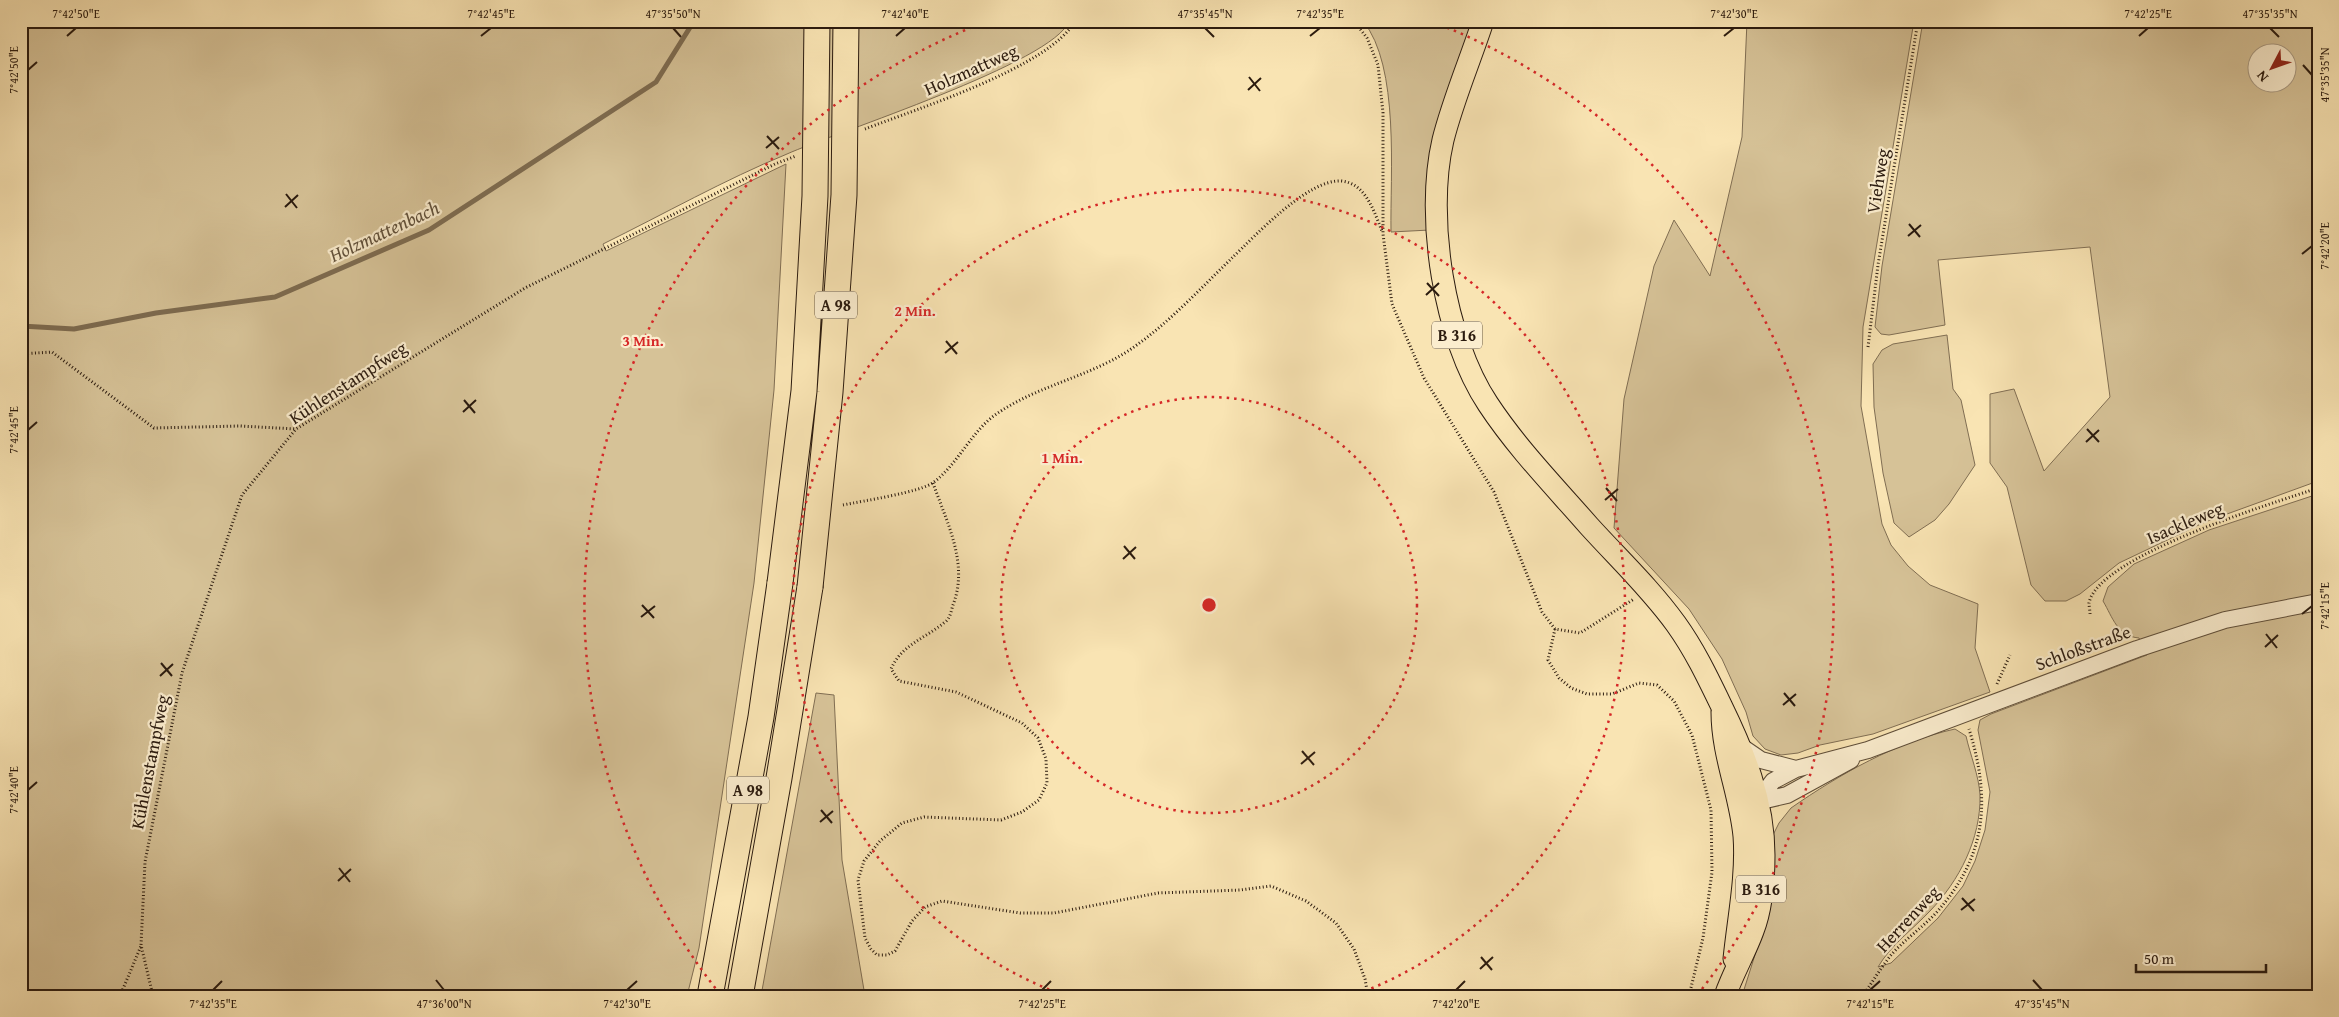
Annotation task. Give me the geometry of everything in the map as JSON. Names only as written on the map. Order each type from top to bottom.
[{"type":"highway","name":"A 98","points":[[710,996],[759,726],[780,583],[804,391],[815,196],[817,21]]},
{"type":"highway","name":"A 98","points":[[740,996],[778,788],[810,587],[830,392],[843,205],[846,21]]},
{"type":"main road","name":"B 316","points":[[1483,21],[1443,141],[1437,184],[1439,252],[1443,281],[1453,325],[1486,402],[1521,450],[1649,590],[1688,642],[1742,746],[1763,830],[1764,855],[1759,906],[1754,929],[1733,971],[1725,996]]},
{"type":"main road","name":"B 316","points":[[1722,707],[1723,742],[1744,836],[1742,891],[1733,971]]},
{"type":"main road","points":[[1744,836],[1750,815],[1757,802]]},
{"type":"street","name":"Schloßstraße","points":[[1757,802],[1773,781],[1796,769],[1868,750],[2131,651],[2225,620],[2318,602]]},
{"type":"street","points":[[1742,746],[1761,760],[1796,769]]},
{"type":"street","name":"Schloßstraße","points":[[1757,802],[1787,795],[1821,779],[1868,750]]},
{"type":"path","name":"Holzmattweg","points":[[858,132],[999,76],[1053,46],[1069,32],[1075,21]]},
{"type":"path","name":"Viehweg","points":[[1868,347],[1878,265],[1918,21]]},
{"type":"path","name":"Kühlenstampfweg","points":[[153,996],[141,946],[145,862],[182,673],[242,495],[296,429],[525,288],[775,164],[802,153]]},
{"type":"path","points":[[843,505],[907,492],[934,483],[994,416],[1034,392],[1092,369],[1128,351],[1169,319],[1277,216],[1305,194],[1341,181],[1356,186],[1370,202],[1383,234]]},
{"type":"path","points":[[21,354],[52,352],[154,428],[240,426],[296,429]]},
{"type":"path","points":[[934,483],[958,555],[959,591],[947,621],[911,644],[896,659],[891,670],[899,682],[956,692],[1022,723],[1038,738],[1046,759],[1047,783],[1039,800],[1022,812],[1001,820],[924,817],[902,823],[880,841],[864,861],[858,880],[865,938],[871,949],[877,955],[887,955],[895,951],[912,921],[925,907],[942,901],[1020,914],[1054,913],[1158,893],[1240,890],[1270,886],[1306,901],[1336,923],[1354,949],[1365,979],[1368,996]]},
{"type":"path","name":"Isackleweg","points":[[2090,614],[2089,602],[2098,589],[2125,564],[2206,526],[2318,488]]},
{"type":"path","points":[[1580,632],[1649,590]]},
{"type":"path","points":[[1555,629],[1548,660],[1559,678],[1571,688],[1587,694],[1612,694],[1639,683],[1658,684],[1674,701],[1692,735],[1711,810],[1712,872],[1703,938],[1689,996]]},
{"type":"path","points":[[1994,702],[1998,683],[2010,655]]},
{"type":"path","name":"Herrenweg","points":[[1863,996],[1892,954],[1935,914],[1958,885],[1971,858],[1980,828],[1983,796],[1980,763],[1964,714]]},
{"type":"path","points":[[120,996],[141,946]]},
{"type":"shaded area","points":[[21,21],[1069,21],[1055,38],[1026,56],[986,76],[764,164],[603,244],[606,251],[786,164],[774,390],[754,583],[699,948],[687,996],[21,996]]},
{"type":"shaded area","points":[[1363,21],[1472,21],[1430,230],[1391,232],[1391,152],[1388,93],[1383,65],[1375,41]]},
{"type":"shaded area","points":[[1747,21],[1914,21],[1863,327],[1861,406],[1882,524],[1891,545],[1908,566],[1930,585],[1978,604],[1975,648],[1990,692],[1873,734],[1820,745],[1798,753],[1781,755],[1765,749],[1753,736],[1746,712],[1722,659],[1689,609],[1614,528],[1624,399],[1654,266],[1674,220],[1710,276],[1742,137]]},
{"type":"shaded area","points":[[1923,21],[2318,21],[2318,481],[2205,522],[2119,563],[2080,594],[2066,601],[2045,601],[2031,585],[2007,487],[1990,463],[1990,394],[2014,389],[2044,471],[2110,397],[2090,247],[1938,260],[1945,325],[1889,335],[1881,334],[1875,327],[1882,266]]},
{"type":"shaded area","points":[[1947,335],[1953,389],[1961,400],[1975,465],[1949,504],[1935,520],[1909,537],[1894,523],[1883,473],[1874,407],[1873,364],[1882,350],[1893,344]]},
{"type":"shaded area","points":[[2318,494],[2318,996],[1742,996],[1760,939],[1772,837],[1779,823],[1791,808],[1849,771],[1911,742],[1955,729],[1966,736],[1980,795],[1977,827],[1972,843],[1959,873],[1941,899],[1895,945],[1878,967],[1891,963],[1938,918],[1963,886],[1975,861],[1985,830],[1990,792],[1978,730],[1980,720],[1991,714],[2147,655],[2139,638],[2126,634],[2116,625],[2103,601],[2108,587],[2134,564],[2209,530]]},
{"type":"shaded area","points":[[816,693],[834,695],[842,860],[865,996],[761,996]]},
{"type":"waterway","name":"Holzmattenbach","points":[[21,326],[74,329],[156,313],[275,297],[429,230],[656,82],[694,21]]}]
